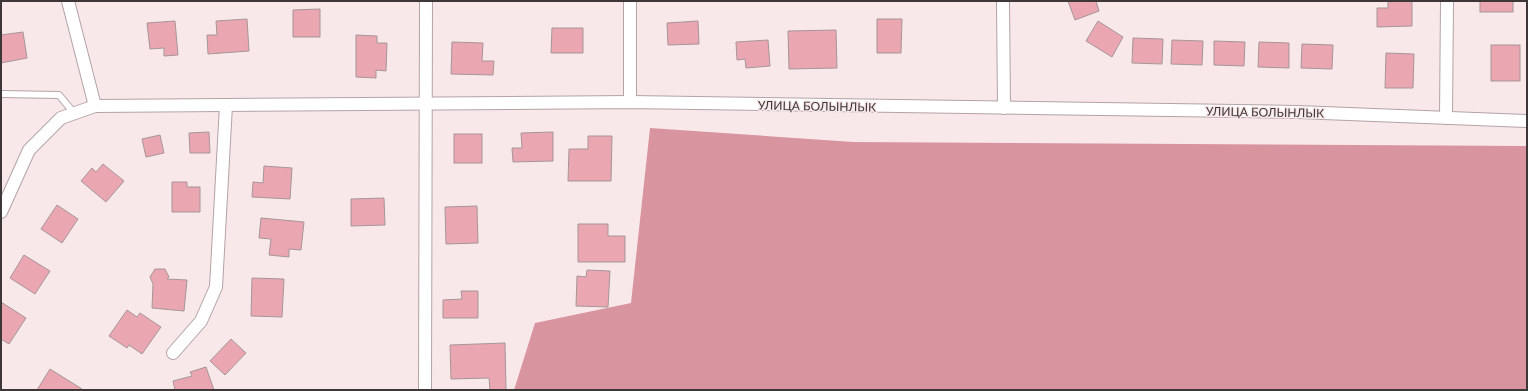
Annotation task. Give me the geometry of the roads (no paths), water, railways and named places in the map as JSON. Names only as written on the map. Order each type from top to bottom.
[{"type":"street","points":[[68,1],[95,106]]},
{"type":"street","points":[[425,390],[426,1]]},
{"type":"street","points":[[630,1],[630,102]]},
{"type":"street","points":[[1003,1],[1004,108]]},
{"type":"street","points":[[1446,118],[1447,1]]},
{"type":"street","name":"УЛИЦА БОЛЫНЛЫК","points":[[1,212],[29,150],[61,118],[95,106],[630,102],[1298,112],[1527,122]]},
{"type":"street","points":[[173,353],[201,322],[216,287],[226,105]]},
{"type":"lane","points":[[1,94],[59,95],[74,113]]}]
